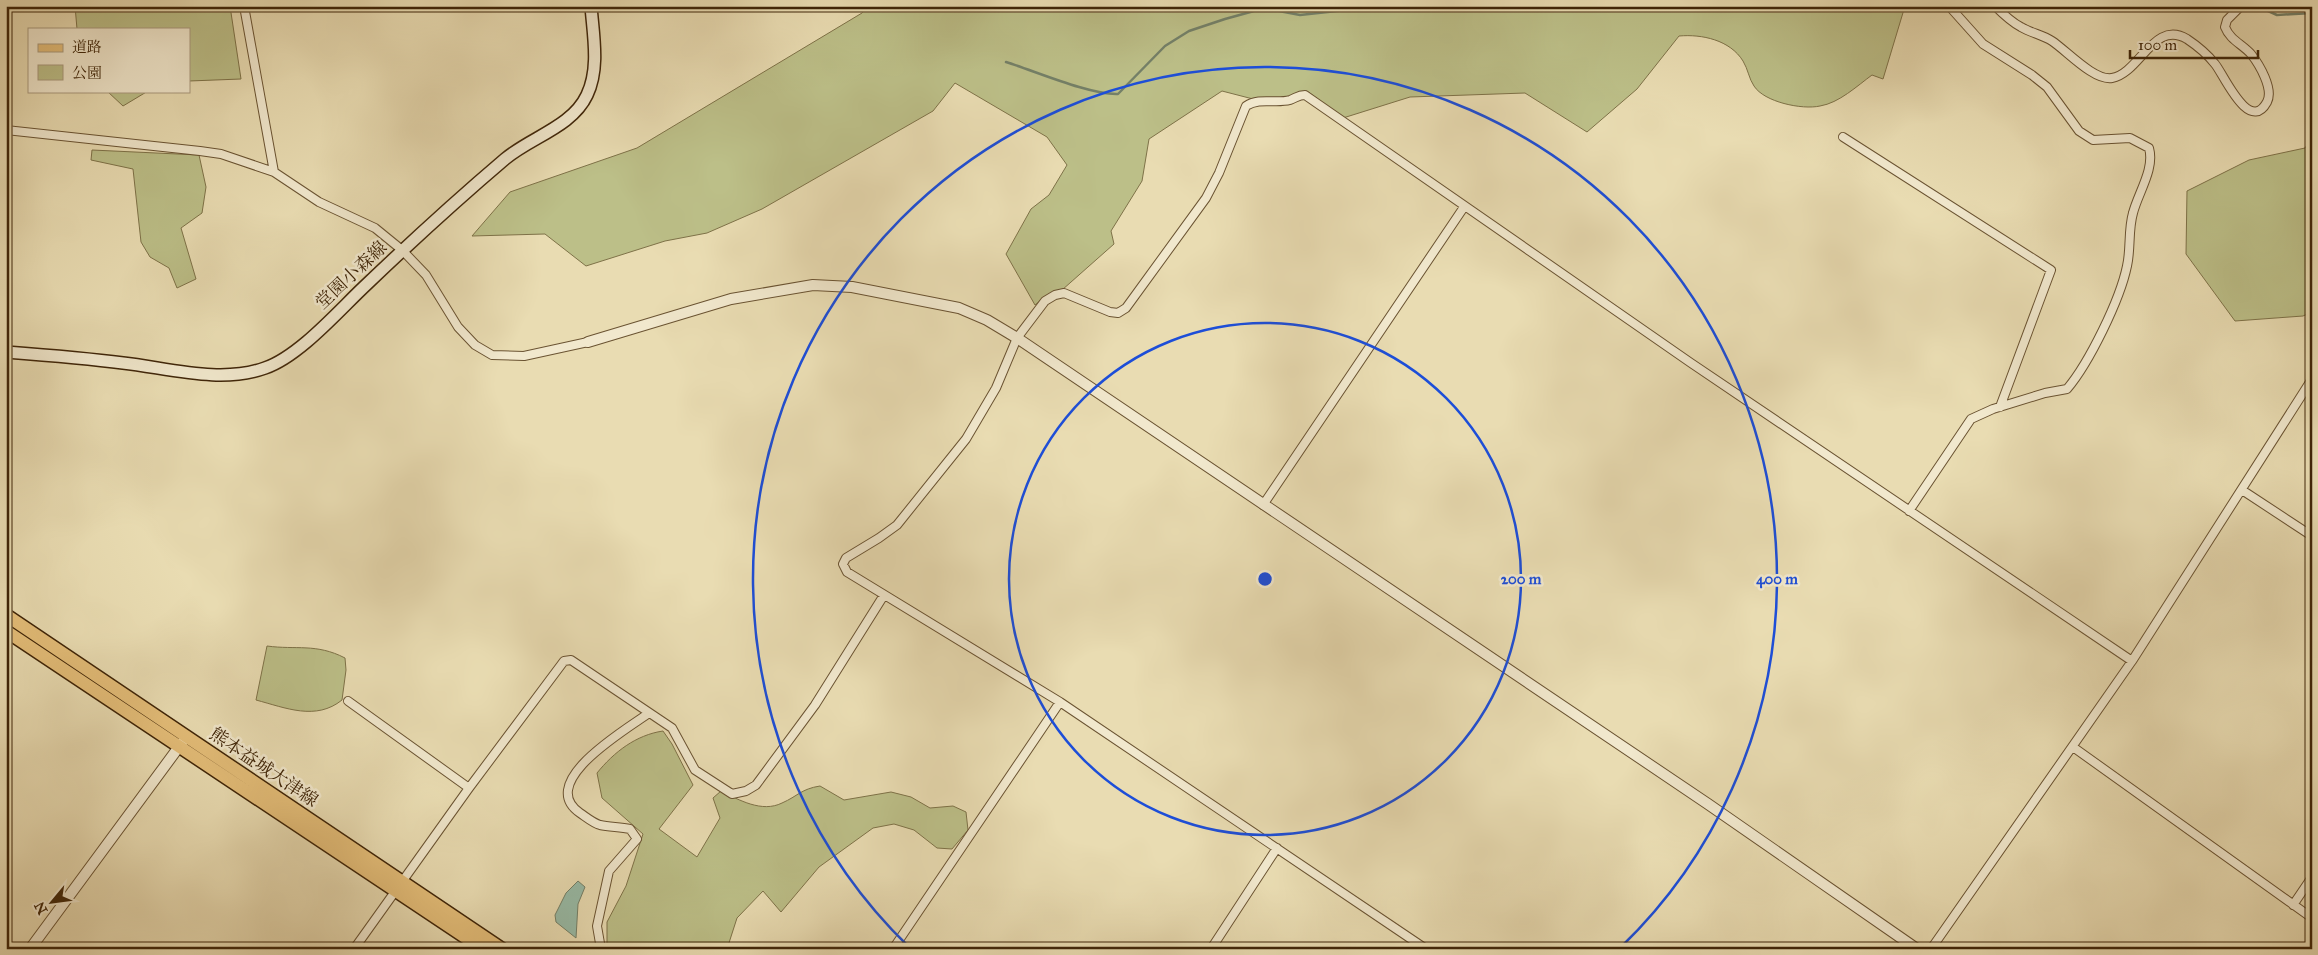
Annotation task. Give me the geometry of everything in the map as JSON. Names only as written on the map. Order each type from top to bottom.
[{"type":"main road","name":"堂園小森線","points":[[6,352],[194,372],[237,374],[266,368],[302,345],[451,205],[518,148],[554,128],[577,110],[588,94],[595,58],[590,6]]},
{"type":"main road","name":"熊本益城大津線","points":[[6,615],[399,887],[483,949]]},
{"type":"main road","name":"熊本益城大津線","points":[[6,631],[186,738]]},
{"type":"main road","name":"熊本益城大津線","points":[[399,887],[502,949]]},
{"type":"street","points":[[244,6],[274,172]]},
{"type":"street","points":[[1909,511],[1971,419],[2000,406],[2045,393],[2067,389],[2077,378],[2109,317],[2127,266],[2132,217],[2150,168],[2151,156],[2149,148],[2130,138],[2093,140],[2080,131],[2047,87],[2032,75],[1983,44],[1949,6]]},
{"type":"street","points":[[1995,6],[2021,27],[2051,40],[2087,69],[2108,78],[2114,78],[2128,70],[2160,38],[2176,34],[2187,39],[2215,64],[2238,102],[2256,110],[2262,108],[2267,102],[2270,94],[2267,83],[2250,54],[2231,37],[2225,27],[2227,20],[2241,6]]},
{"type":"street","points":[[1426,949],[1060,702],[847,572],[843,564],[846,558],[880,538],[897,525],[966,440],[996,388],[1017,338],[1045,301],[1055,295],[1064,293],[1110,312],[1118,312],[1126,308],[1206,198],[1219,173],[1246,106],[1254,101],[1290,100],[1297,95],[1305,94],[1464,207],[2132,661]]},
{"type":"street","points":[[6,130],[214,153],[274,172],[319,202],[375,228],[402,250],[426,275],[458,327],[475,345],[492,355],[524,356],[588,342],[731,299],[813,285],[852,287],[958,308],[987,320],[1017,338],[1708,804],[1917,949]]},
{"type":"street","points":[[1843,137],[2051,270],[2000,406]]},
{"type":"street","points":[[1263,505],[1464,207]]},
{"type":"street","points":[[1931,949],[2132,661],[2312,379]]},
{"type":"street","points":[[2242,490],[2312,536]]},
{"type":"street","points":[[354,949],[469,788],[564,661],[571,660],[672,728],[696,770],[732,794],[746,791],[756,785],[815,705],[884,595]]},
{"type":"street","points":[[348,701],[469,788]]},
{"type":"street","points":[[893,949],[1060,702]]},
{"type":"street","points":[[601,949],[597,926],[609,871],[637,839],[630,829],[598,825],[573,808],[568,797],[570,780],[591,756],[649,714]]},
{"type":"street","points":[[30,949],[186,738]]},
{"type":"street","points":[[2073,747],[2312,918]]},
{"type":"street","points":[[1211,949],[1277,848]]},
{"type":"street","points":[[2293,905],[2312,877]]},
{"type":"green space","points":[[75,6],[230,6],[241,79],[190,81],[190,28],[77,28]]},
{"type":"green space","points":[[868,6],[1905,6],[1883,79],[1872,75],[1848,94],[1827,104],[1812,107],[1784,104],[1759,92],[1754,86],[1743,61],[1731,48],[1715,40],[1697,36],[1679,36],[1637,89],[1587,132],[1525,93],[1410,97],[1343,118],[1307,91],[1289,97],[1253,99],[1222,91],[1149,139],[1142,181],[1111,231],[1114,244],[1062,290],[1046,296],[1035,305],[1006,254],[1031,209],[1049,195],[1067,165],[1047,137],[955,83],[933,111],[762,209],[707,233],[665,241],[586,266],[545,234],[472,236],[510,192],[637,148],[862,13]]},
{"type":"green space","points":[[108,92],[146,92],[123,106]]},
{"type":"green space","points":[[2312,137],[2312,312],[2303,316],[2235,321],[2186,254],[2187,191],[2249,160],[2305,148]]},
{"type":"green space","points":[[92,150],[199,155],[206,187],[202,213],[181,228],[196,279],[177,288],[169,268],[150,257],[141,242],[133,169],[91,160]]},
{"type":"green space","points":[[267,646],[325,650],[345,658],[346,670],[342,700],[322,710],[300,711],[256,700]]},
{"type":"green space","points":[[663,731],[672,744],[693,785],[659,829],[697,857],[720,818],[713,798],[721,791],[751,804],[767,807],[782,803],[804,791],[820,786],[844,800],[891,792],[911,797],[930,808],[953,806],[966,812],[968,830],[952,849],[937,848],[914,830],[894,824],[873,828],[819,867],[781,912],[763,891],[737,918],[727,949],[607,949],[607,922],[626,886],[643,834],[602,798],[597,773],[626,746],[644,736]]},
{"type":"shaded area","points":[[578,881],[585,887],[578,904],[576,938],[556,922],[555,915],[566,893]]},
{"type":"waterway","points":[[1006,62],[1078,87],[1118,94],[1165,46],[1189,31],[1225,19],[1254,11],[1279,11],[1300,15],[1383,6]]},
{"type":"waterway","points":[[2257,6],[2277,15],[2312,13]]}]
